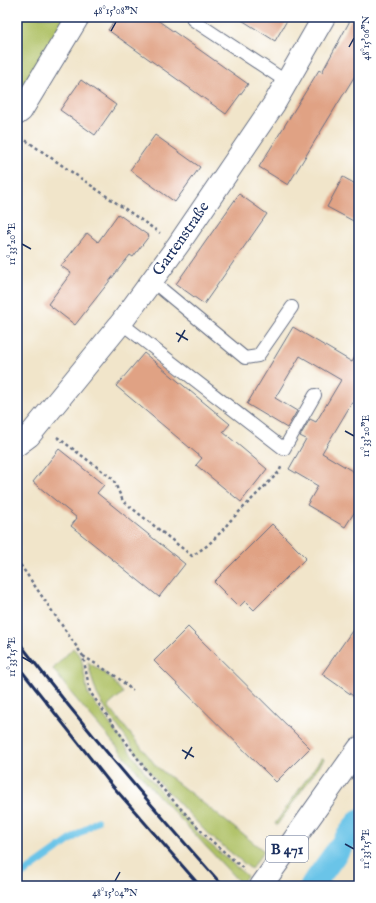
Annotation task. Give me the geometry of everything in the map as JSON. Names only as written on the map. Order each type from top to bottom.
[{"type":"street","points":[[17,114],[33,91],[78,17]]},
{"type":"street","name":"Gartenstraße","points":[[17,446],[29,436],[121,323],[178,245],[270,110],[324,17]]},
{"type":"street","name":"B 471","points":[[261,886],[359,748]]},
{"type":"lane","points":[[193,20],[287,82]]},
{"type":"lane","points":[[152,281],[244,358],[258,356],[292,307]]},
{"type":"lane","points":[[121,323],[284,449],[315,395]]},
{"type":"path","points":[[17,134],[178,245]]},
{"type":"path","points":[[38,424],[114,479],[123,501],[192,556],[208,545],[222,532],[230,520],[279,472],[282,464],[284,449]]},
{"type":"path","points":[[17,560],[83,656],[90,692],[149,774],[206,836],[245,871]]},
{"type":"path","points":[[83,656],[117,677],[133,691]]},
{"type":"green space","points":[[17,17],[65,17],[49,48],[17,99]]},
{"type":"green space","points":[[73,648],[81,657],[88,694],[147,775],[175,808],[205,840],[247,876],[241,884],[155,792],[71,693],[53,669]]},
{"type":"green space","points":[[88,662],[110,677],[123,693],[108,706],[157,767],[264,851],[251,869],[208,834],[152,775],[106,710],[97,694]]},
{"type":"green space","points":[[322,757],[324,759],[277,825],[275,824]]},
{"type":"building","points":[[118,17],[153,17],[248,84],[226,114],[108,30]]},
{"type":"building","points":[[237,17],[289,17],[275,41]]},
{"type":"building","points":[[352,17],[359,17],[359,69],[288,185],[259,167],[319,70],[322,72]]},
{"type":"building","points":[[81,80],[116,105],[95,135],[60,110]]},
{"type":"building","points":[[155,135],[200,167],[175,202],[130,170]]},
{"type":"building","points":[[343,177],[359,186],[359,224],[327,207]]},
{"type":"building","points":[[239,194],[267,214],[204,304],[176,284]]},
{"type":"building","points":[[118,214],[149,236],[133,257],[130,255],[75,325],[48,304],[71,273],[61,266],[87,233],[98,242]]},
{"type":"building","points":[[293,327],[352,362],[359,351],[359,391],[322,453],[359,475],[359,505],[345,527],[307,505],[318,486],[289,469],[306,439],[300,436],[310,419],[316,422],[341,380],[300,356],[275,398],[297,411],[287,428],[247,404]]},
{"type":"building","points":[[144,353],[230,424],[223,432],[267,469],[241,502],[196,465],[202,458],[116,386]]},
{"type":"building","points":[[59,449],[104,485],[97,493],[185,564],[159,597],[71,526],[77,518],[33,482]]},
{"type":"building","points":[[272,524],[306,558],[254,610],[245,601],[239,607],[214,582]]},
{"type":"building","points":[[359,621],[359,700],[322,674]]},
{"type":"building","points":[[188,627],[310,748],[276,782],[154,661]]},
{"type":"waterway","points":[[17,878],[97,821]]},
{"type":"waterway","points":[[312,886],[359,821]]},
{"type":"railway","points":[[17,640],[117,765],[223,886]]},
{"type":"railway","points":[[17,665],[110,783],[200,886]]}]
